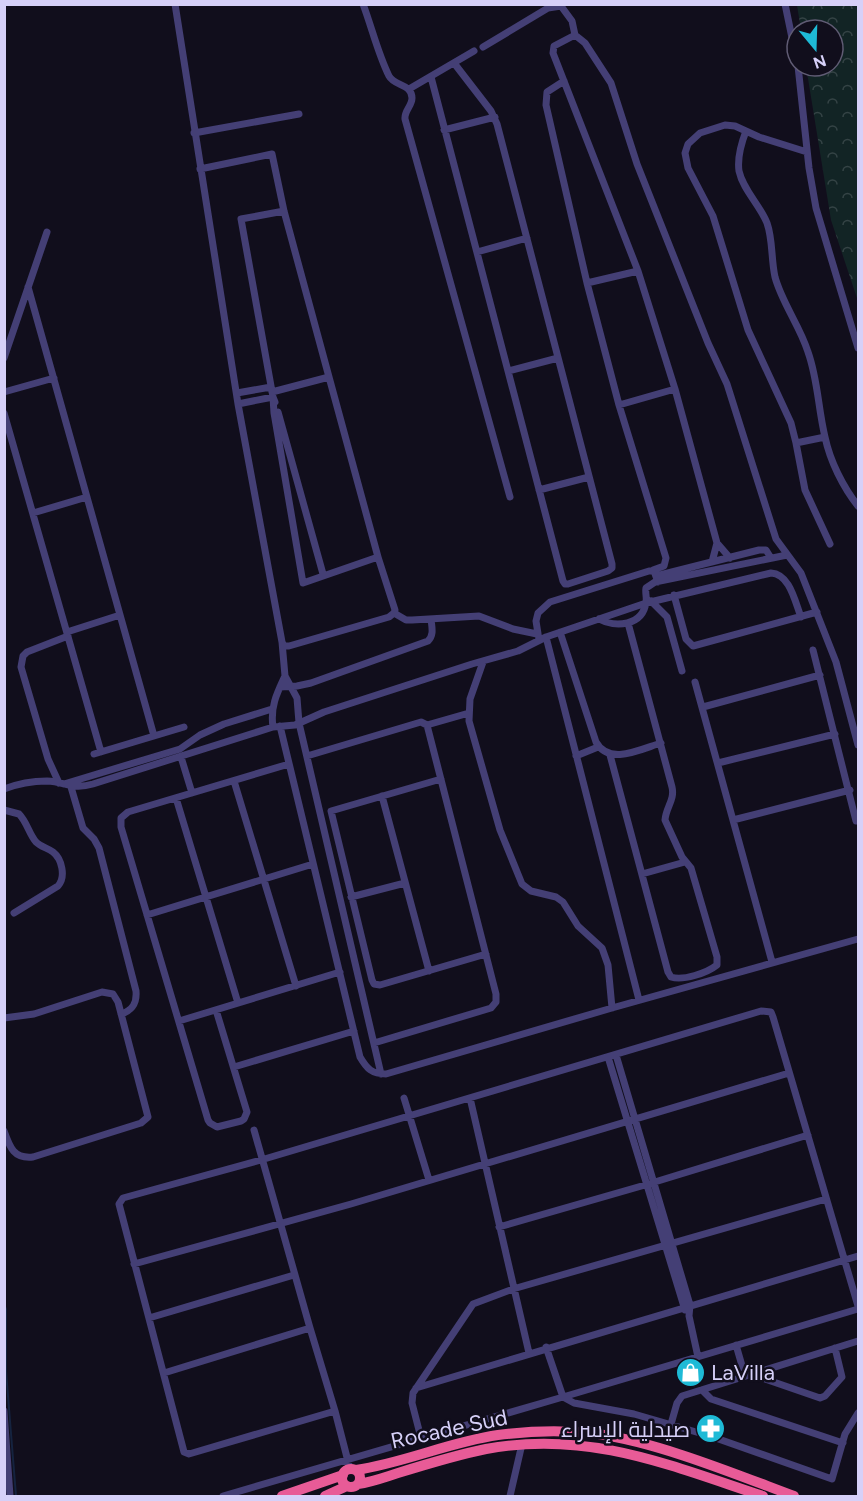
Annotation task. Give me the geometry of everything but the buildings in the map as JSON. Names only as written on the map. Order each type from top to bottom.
[{"type":"highway","name":"Rocade Sud","points":[[282,1497],[350,1474],[480,1438],[511,1434],[570,1432],[599,1434],[663,1450],[794,1497]]},
{"type":"highway","name":"Rocade Sud","points":[[325,1497],[350,1474],[522,1444],[593,1446],[618,1451],[713,1479],[763,1497]]},
{"type":"street","points":[[175,4],[238,404],[282,642],[285,676],[273,709],[276,727],[289,764],[360,1057],[366,1066],[376,1074],[381,1074],[858,939]]},
{"type":"street","points":[[363,4],[390,78],[409,89],[412,98],[404,113],[405,120],[510,497]]},
{"type":"street","points":[[483,46],[555,6],[561,6],[568,13],[574,24],[574,35]]},
{"type":"street","points":[[574,35],[552,49],[638,271],[675,389],[717,543],[730,558]]},
{"type":"street","points":[[574,35],[585,43],[611,83],[636,164],[708,343],[727,384],[771,526],[779,544],[801,573],[836,662],[858,745]]},
{"type":"street","points":[[409,89],[474,51]]},
{"type":"street","points":[[431,77],[564,583],[568,584],[610,569],[612,566],[495,117],[454,63]]},
{"type":"street","points":[[799,78],[813,193],[858,348]]},
{"type":"street","points":[[564,81],[547,92],[546,105],[587,283],[619,405],[666,558],[664,566],[646,588],[648,602],[638,617],[628,623],[615,625],[599,619]]},
{"type":"street","points":[[194,133],[299,114]]},
{"type":"street","points":[[444,130],[495,117]]},
{"type":"street","points":[[807,152],[778,144],[735,126],[725,125],[700,133],[688,144],[685,160],[713,216],[748,330],[782,402],[796,443],[805,490],[830,544]]},
{"type":"street","points":[[746,131],[739,151],[739,169],[742,180],[767,224],[772,244],[775,275],[804,338],[814,374],[825,437],[838,472],[858,506]]},
{"type":"street","points":[[200,169],[272,154],[284,211],[394,613],[406,620],[479,616],[541,637]]},
{"type":"street","points":[[284,211],[241,219],[303,583],[323,574],[378,557]]},
{"type":"street","points":[[4,358],[47,232]]},
{"type":"street","points":[[477,252],[527,238]]},
{"type":"street","points":[[587,283],[638,271]]},
{"type":"street","points":[[28,287],[154,736]]},
{"type":"street","points":[[508,371],[558,358]]},
{"type":"street","points":[[238,404],[272,392],[329,377]]},
{"type":"street","points":[[4,392],[54,378]]},
{"type":"street","points":[[619,405],[675,389]]},
{"type":"street","points":[[237,393],[272,392]]},
{"type":"street","points":[[272,392],[323,574]]},
{"type":"street","points":[[4,413],[67,634],[97,753],[184,727]]},
{"type":"street","points":[[796,443],[825,437]]},
{"type":"street","points":[[539,490],[589,477]]},
{"type":"street","points":[[33,513],[87,497]]},
{"type":"street","points":[[712,562],[717,543]]},
{"type":"street","points":[[656,576],[763,550],[766,550],[771,558]]},
{"type":"street","points":[[639,1000],[576,756],[541,637],[538,613],[545,604],[594,588],[787,555]]},
{"type":"street","points":[[4,789],[47,781],[85,787],[276,727],[299,723],[324,712],[518,651],[541,637],[648,602],[775,573],[785,578],[801,617]]},
{"type":"street","points":[[590,577],[594,588]]},
{"type":"street","points":[[674,595],[686,639],[693,646],[817,612]]},
{"type":"street","points":[[648,602],[667,617],[682,671]]},
{"type":"street","points":[[282,642],[289,646],[388,617],[394,613]]},
{"type":"street","points":[[120,615],[67,634],[27,652],[23,656],[21,667],[48,759],[65,785],[83,828],[94,838],[99,848],[136,991],[135,1005],[128,1012],[121,1014]]},
{"type":"street","points":[[280,687],[311,683],[428,641],[432,638],[431,619]]},
{"type":"street","points":[[610,755],[668,972],[675,979],[714,967],[718,962],[691,868],[685,862],[665,820],[673,793],[628,623]]},
{"type":"street","points":[[560,632],[598,747],[610,755],[620,755],[661,743]]},
{"type":"street","points":[[813,650],[836,734],[856,821]]},
{"type":"street","points":[[483,662],[470,699],[469,713],[472,735],[500,830],[520,880],[531,891],[556,897],[563,902],[578,926],[602,948],[608,965],[612,1008]]},
{"type":"street","points":[[703,707],[820,675]]},
{"type":"street","points":[[285,676],[293,687],[298,704],[299,723],[381,1074]]},
{"type":"street","points":[[696,682],[772,962]]},
{"type":"street","points":[[65,785],[180,749],[200,735],[224,724],[273,709]]},
{"type":"street","points":[[307,756],[421,722],[427,725],[469,713]]},
{"type":"street","points":[[374,1043],[494,1006],[497,998],[427,725]]},
{"type":"street","points":[[718,763],[836,734]]},
{"type":"street","points":[[576,756],[598,747]]},
{"type":"street","points":[[181,757],[192,793]]},
{"type":"street","points":[[216,1010],[247,1116],[241,1121],[220,1126],[213,1126],[208,1120],[121,827],[121,818],[128,812],[289,764]]},
{"type":"street","points":[[441,779],[331,812],[351,897],[374,984],[380,985],[486,954]]},
{"type":"street","points":[[234,780],[296,986]]},
{"type":"street","points":[[733,820],[850,790]]},
{"type":"street","points":[[382,796],[429,971]]},
{"type":"street","points":[[176,798],[238,1003]]},
{"type":"street","points":[[4,810],[19,814],[37,843],[57,856],[62,876],[58,886],[14,914]]},
{"type":"street","points":[[642,874],[685,862]]},
{"type":"street","points":[[147,915],[313,864]]},
{"type":"street","points":[[351,897],[405,883]]},
{"type":"street","points":[[179,1021],[340,972]]},
{"type":"street","points":[[694,974],[696,985]]},
{"type":"street","points":[[4,1018],[34,1014],[106,991],[110,992],[116,997],[148,1112],[146,1120],[33,1157],[19,1156],[14,1153],[4,1131]]},
{"type":"street","points":[[223,1497],[350,1474],[421,1438],[698,1357],[858,1307],[773,1017],[767,1011],[410,1114],[261,1160],[123,1198],[118,1204],[184,1452],[189,1454],[335,1411]]},
{"type":"street","points":[[234,1067],[354,1031]]},
{"type":"street","points":[[612,1056],[686,1306],[698,1357]]},
{"type":"street","points":[[134,1264],[429,1180],[789,1073]]},
{"type":"street","points":[[404,1098],[429,1180]]},
{"type":"street","points":[[470,1098],[529,1353]]},
{"type":"street","points":[[254,1130],[309,1328],[335,1411],[350,1474]]},
{"type":"street","points":[[499,1227],[808,1135]]},
{"type":"street","points":[[4,1157],[14,1153]]},
{"type":"street","points":[[421,1438],[412,1399],[416,1388],[473,1304],[513,1289],[826,1198]]},
{"type":"street","points":[[416,1388],[546,1347],[858,1256]]},
{"type":"street","points":[[149,1318],[294,1275]]},
{"type":"street","points":[[164,1373],[309,1328]]},
{"type":"street","points":[[671,1424],[677,1403],[682,1396],[858,1341]]},
{"type":"street","points":[[736,1345],[745,1376]]},
{"type":"street","points":[[546,1347],[563,1397],[583,1405],[634,1414],[671,1424],[832,1479],[843,1443],[858,1413]]},
{"type":"street","points":[[762,1371],[765,1379],[820,1398],[825,1396],[842,1377],[835,1348]]},
{"type":"street","points":[[702,1390],[711,1399],[843,1443]]},
{"type":"street","points":[[4,1411],[10,1497]]},
{"type":"street","points":[[510,1497],[522,1444]]},
{"type":"green space","points":[[797,5],[858,5],[858,301],[831,220],[808,78],[845,78],[845,18],[799,18]]},
{"type":"waterway","points":[[4,1304],[6,1309],[6,1371],[16,1496]]},
{"type":"place","name":"LaVilla","points":[[690,1372]]},
{"type":"place","name":"صيدلية الإسراء","points":[[711,1429]]}]
